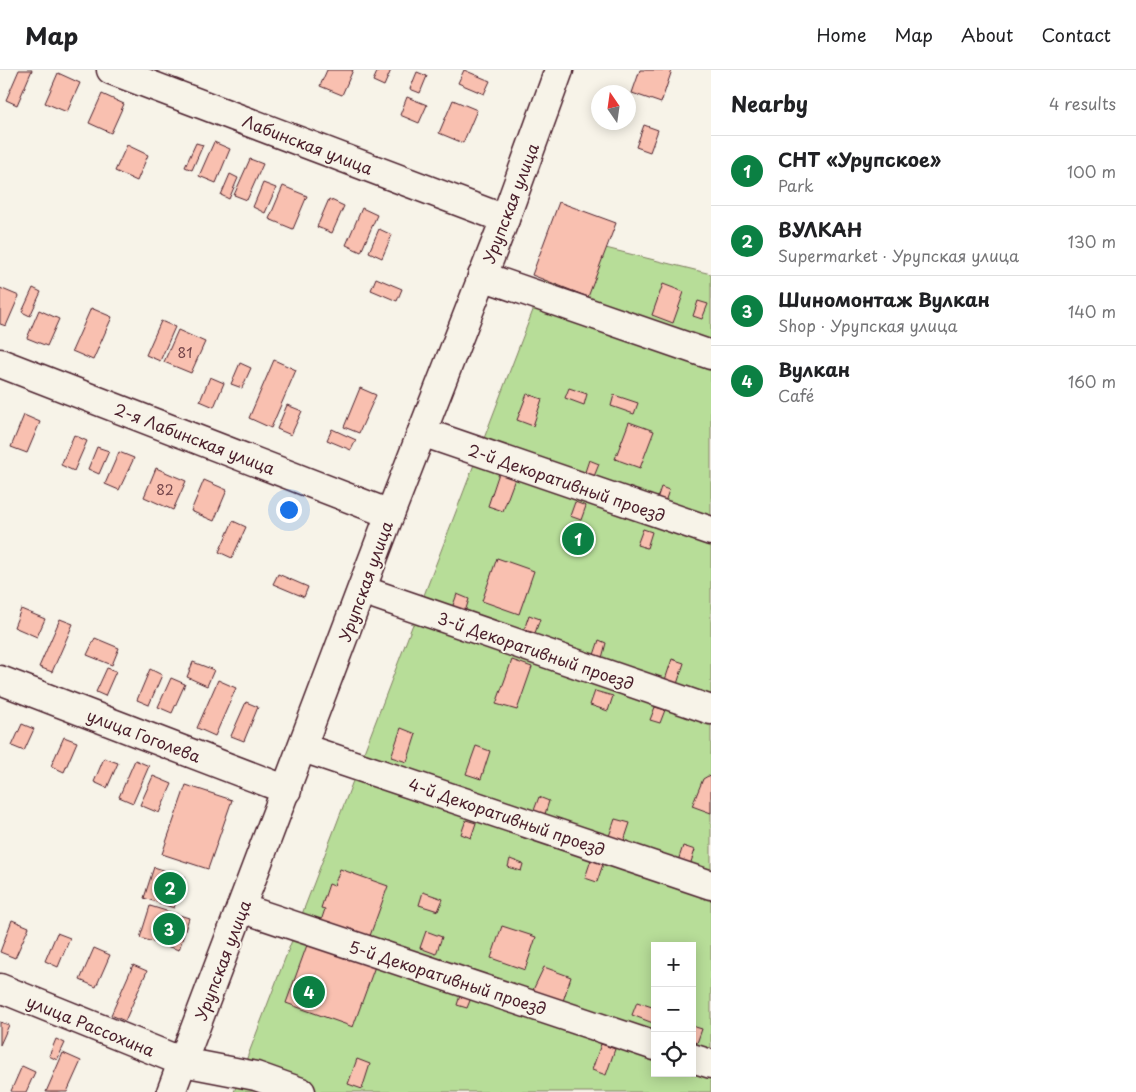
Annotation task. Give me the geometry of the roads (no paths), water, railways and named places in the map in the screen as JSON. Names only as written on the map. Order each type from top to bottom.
[{"type":"street","name":"Лабинская улица","points":[[111,70],[505,219]]},
{"type":"street","name":"Урупская улица","points":[[171,1092],[303,748],[390,514],[505,219],[559,70]]},
{"type":"street","points":[[482,276],[711,355]]},
{"type":"street","name":"2-я Лабинская улица","points":[[0,363],[390,514]]},
{"type":"street","name":"2-й Декоративный проезд","points":[[422,432],[711,531]]},
{"type":"street","name":"3-й Декоративный проезд","points":[[362,590],[711,710]]},
{"type":"street","name":"улица Гоголева","points":[[0,680],[287,790]]},
{"type":"street","name":"4-й Декоративный проезд","points":[[303,748],[711,884]]},
{"type":"street","name":"5-й Декоративный проезд","points":[[241,908],[651,1045]]},
{"type":"street","name":"улица Рассохина","points":[[0,988],[182,1062],[256,1076],[301,1092]]},
{"type":"street","points":[[696,1059],[711,1064]]},
{"type":"place","name":"СНТ «Урупское»","points":[[578,539]]},
{"type":"place","name":"ВУЛКАН","points":[[170,888]]},
{"type":"place","name":"Шиномонтаж Вулкан","points":[[169,929]]},
{"type":"place","name":"Вулкан","points":[[309,992]]}]
